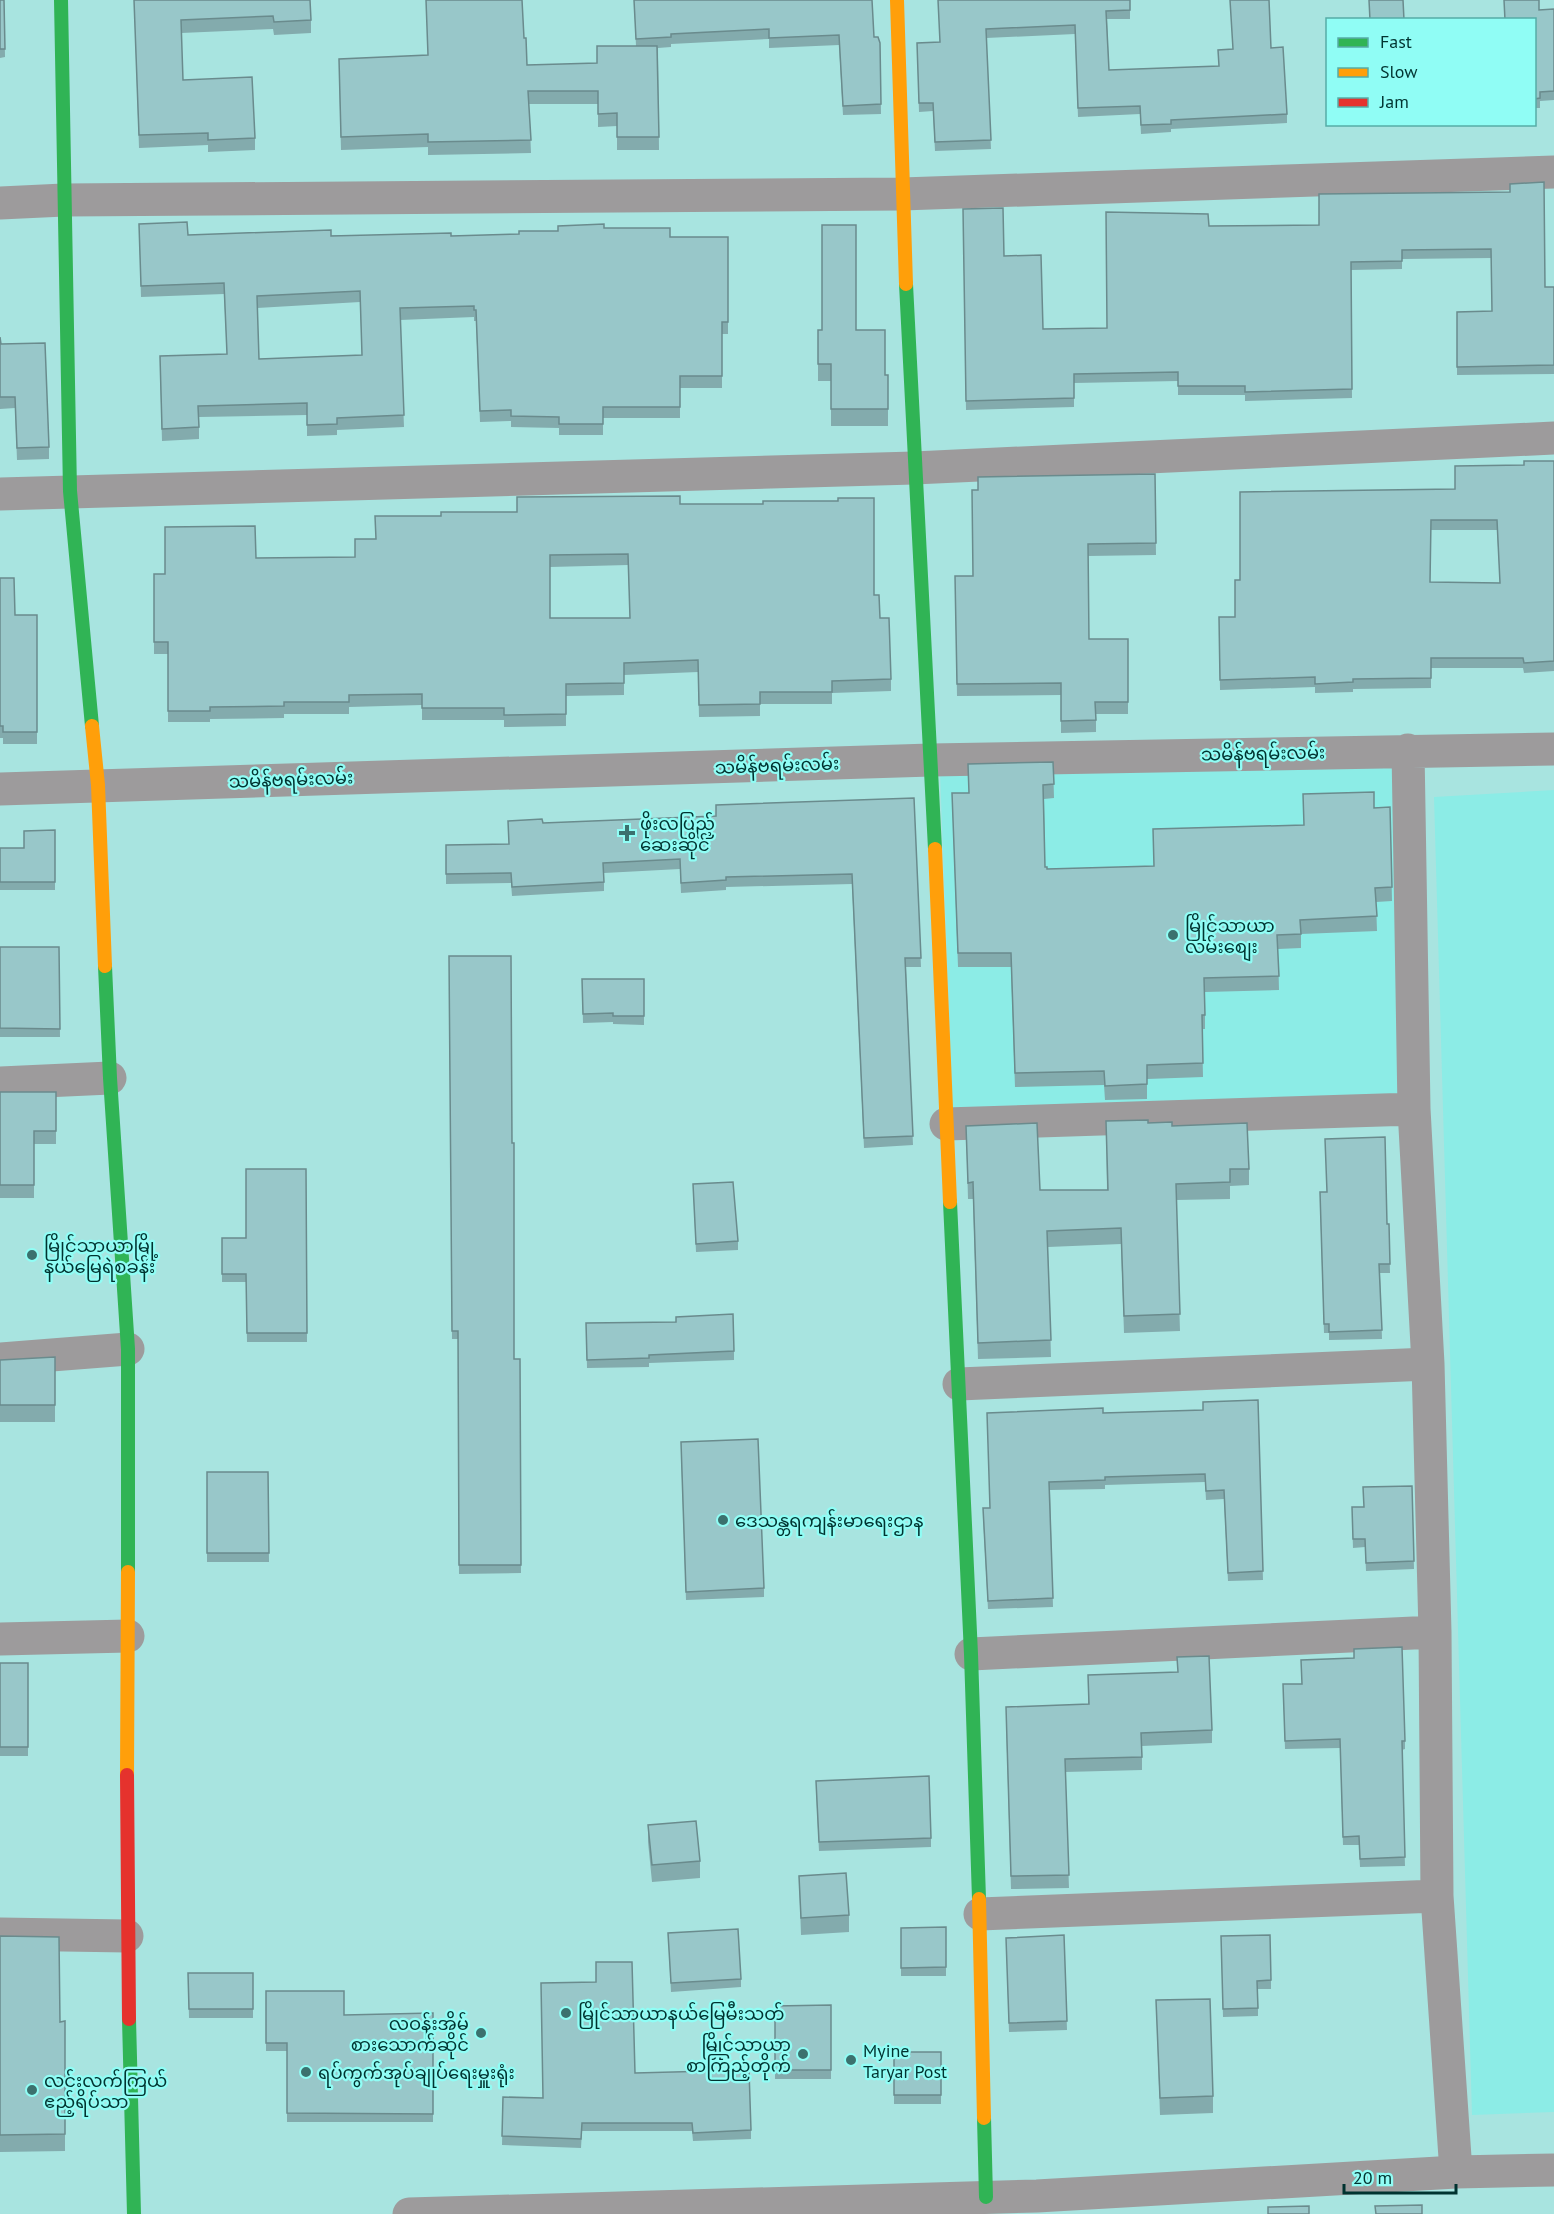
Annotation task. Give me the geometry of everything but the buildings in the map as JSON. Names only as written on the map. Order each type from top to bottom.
[{"type":"street","points":[[61,0],[70,491],[98,785],[110,1078],[128,1349],[127,1936],[134,2214]]},
{"type":"street","points":[[897,0],[902,194],[914,468],[931,760],[971,1654],[980,1914],[986,2197]]},
{"type":"street","points":[[0,203],[902,194],[1554,172]]},
{"type":"street","points":[[0,494],[914,468],[1554,438]]},
{"type":"street","name":"သမိန်ဗရမ်းလမ်း","points":[[0,789],[931,760],[1554,749]]},
{"type":"street","points":[[1408,750],[1414,1109],[1428,1364],[1435,1632],[1437,1896],[1456,2172]]},
{"type":"street","points":[[0,1083],[110,1078]]},
{"type":"street","points":[[946,1124],[1414,1109]]},
{"type":"street","points":[[0,1359],[128,1349]]},
{"type":"street","points":[[959,1384],[1428,1364]]},
{"type":"street","points":[[971,1654],[1435,1632]]},
{"type":"street","points":[[0,1639],[128,1636]]},
{"type":"street","points":[[980,1914],[1437,1896]]},
{"type":"street","points":[[0,1934],[127,1936]]},
{"type":"street","points":[[410,2214],[986,2197],[1037,2205],[1456,2172],[1554,2170]]},
{"type":"shaded area","name":"မြိုင်သာယာ လမ်းစျေး","points":[[1398,762],[1401,1100],[953,1117],[940,771]]},
{"type":"shaded area","points":[[1554,790],[1554,2112],[1472,2115],[1434,797]]},
{"type":"traffic: fast","points":[[61,0],[70,491],[92,726]]},
{"type":"traffic: fast","points":[[906,284],[935,849]]},
{"type":"traffic: fast","points":[[105,966],[128,1349],[128,1572]]},
{"type":"traffic: fast","points":[[950,1202],[971,1654],[979,1899]]},
{"type":"traffic: fast","points":[[129,2019],[134,2214]]},
{"type":"traffic: fast","points":[[984,2118],[986,2197]]},
{"type":"traffic: slow","points":[[897,0],[906,284]]},
{"type":"traffic: slow","points":[[92,726],[98,785],[105,966]]},
{"type":"traffic: slow","points":[[935,849],[950,1202]]},
{"type":"traffic: slow","points":[[127,1775],[128,1572]]},
{"type":"traffic: slow","points":[[979,1899],[984,2118]]},
{"type":"traffic: jam","points":[[127,1775],[129,2019]]},
{"type":"place","name":"ဖိုးလပြည့် ဆေးဆိုင်","points":[[627,833]]},
{"type":"place","name":"မြိုင်သာယာ လမ်းစျေး","points":[[1173,935]]},
{"type":"place","name":"မြိုင်သာယာမြို့ နယ်မြေရဲစခန်း","points":[[32,1255]]},
{"type":"place","name":"ဒေသန္တရကျန်းမာရေးဌာန","points":[[723,1520]]},
{"type":"place","name":"မြိုင်သာယာနယ်မြေမီးသတ်","points":[[566,2013]]},
{"type":"place","name":"လဝန်းအိမ် စားသောက်ဆိုင်","points":[[481,2033]]},
{"type":"place","name":"မြိုင်သာယာ စာကြည့်တိုက်","points":[[803,2054]]},
{"type":"place","name":"Myine Taryar Post","points":[[851,2060]]},
{"type":"place","name":"ရပ်ကွက်အုပ်ချုပ်ရေးမှူးရုံး","points":[[306,2072]]},
{"type":"place","name":"လင်းလက်ကြယ် ဧည့်ရိပ်သာ","points":[[32,2090]]}]
